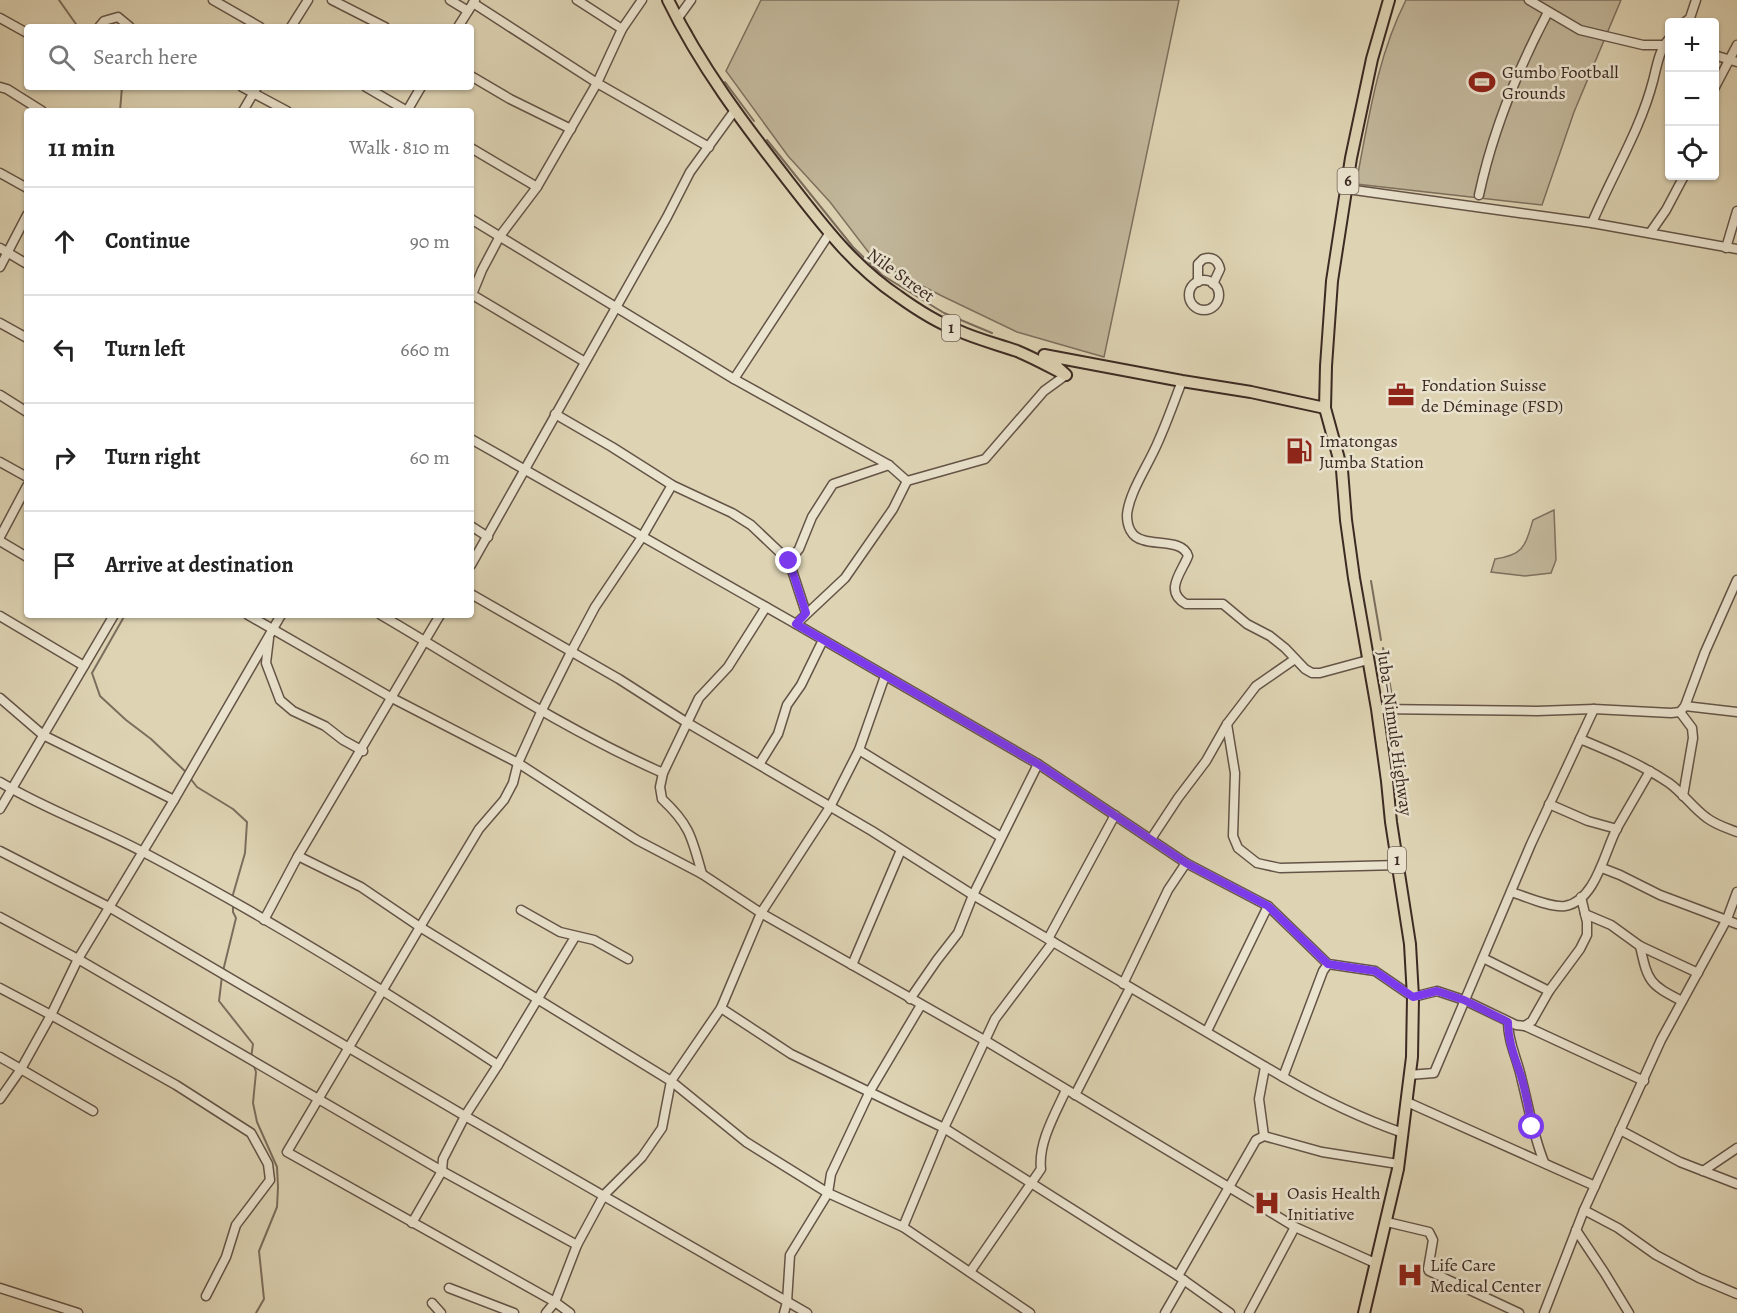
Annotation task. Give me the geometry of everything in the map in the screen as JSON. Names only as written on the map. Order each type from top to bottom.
[{"type":"main road","name":"Nile Street","points":[[668,0],[704,66],[735,110],[829,234],[866,272],[897,296],[955,330],[1018,352],[1066,375]]},
{"type":"main road","name":"6","points":[[1325,408],[1332,281],[1351,158],[1371,59],[1389,0]]},
{"type":"main road","points":[[1066,375],[1044,355],[1251,392],[1325,408]]},
{"type":"main road","name":"Juba–Nimule Highway","points":[[1325,408],[1342,470],[1348,530],[1377,709],[1410,945],[1413,997],[1414,1030],[1403,1132],[1398,1164],[1364,1313]]},
{"type":"street","points":[[213,0],[255,24]]},
{"type":"street","points":[[293,24],[308,0]]},
{"type":"street","points":[[332,0],[379,24]]},
{"type":"street","points":[[450,0],[472,5],[597,83],[709,147]]},
{"type":"street","points":[[577,0],[622,29]]},
{"type":"street","points":[[474,288],[500,236],[537,187],[597,83],[622,29],[642,0]]},
{"type":"street","points":[[678,18],[691,0]]},
{"type":"street","points":[[1529,0],[1580,30],[1643,45],[1665,43]]},
{"type":"street","points":[[1690,18],[1696,0]]},
{"type":"street","points":[[460,24],[472,5]]},
{"type":"street","points":[[1479,195],[1485,167],[1510,90],[1548,12]]},
{"type":"street","points":[[102,24],[118,17],[126,24]]},
{"type":"street","points":[[0,18],[24,31]]},
{"type":"street","points":[[1719,82],[1733,61],[1737,45]]},
{"type":"street","points":[[1592,223],[1634,135],[1665,49]]},
{"type":"street","points":[[474,78],[510,99],[571,129]]},
{"type":"street","points":[[0,87],[37,108]]},
{"type":"street","points":[[245,108],[255,90],[282,108]]},
{"type":"street","points":[[371,90],[402,108]]},
{"type":"street","points":[[409,108],[419,90]]},
{"type":"street","points":[[474,560],[667,218],[690,172],[735,110]]},
{"type":"street","points":[[474,150],[537,187]]},
{"type":"street","points":[[0,172],[24,186]]},
{"type":"street","points":[[1650,233],[1666,210],[1682,180]]},
{"type":"street","points":[[1347,189],[1592,223],[1737,249]]},
{"type":"street","points":[[1726,248],[1737,211]]},
{"type":"street","points":[[0,267],[4,250],[24,220]]},
{"type":"street","points":[[474,221],[734,379],[889,465],[907,481]]},
{"type":"street","points":[[734,379],[829,234]]},
{"type":"street","points":[[4,250],[24,262]]},
{"type":"street","points":[[1198,282],[1198,264],[1203,259],[1211,258],[1216,260],[1220,269],[1213,284]]},
{"type":"street","points":[[1206,281],[1213,284],[1219,293],[1218,301],[1211,308],[1202,310],[1193,306],[1189,297],[1191,288],[1198,282],[1206,281]]},
{"type":"street","points":[[474,297],[585,362]]},
{"type":"street","points":[[0,322],[24,336]]},
{"type":"street","points":[[796,624],[845,578],[892,508],[907,481],[985,459],[1044,391],[1066,375]]},
{"type":"street","points":[[1182,381],[1158,443],[1131,500],[1127,516],[1130,530],[1134,536],[1143,540],[1178,546],[1187,552],[1188,556],[1176,575],[1175,583],[1177,596],[1181,601],[1186,604],[1223,604],[1247,624],[1285,648],[1294,659],[1312,673],[1320,673],[1368,660]]},
{"type":"street","points":[[0,395],[24,410]]},
{"type":"street","points":[[555,414],[672,485],[732,513],[751,525],[789,561],[806,613]]},
{"type":"street","points":[[474,441],[1038,764],[1186,863],[1268,906],[1328,964],[1375,971],[1413,997],[1437,991],[1464,1000],[1508,1022],[1525,1026],[1644,1081]]},
{"type":"street","points":[[0,462],[24,475]]},
{"type":"street","points":[[789,561],[799,549],[812,517],[833,484],[889,465]]},
{"type":"street","points":[[570,1313],[555,1302],[287,1152],[478,829],[504,800],[542,710],[595,607],[642,537],[672,485]]},
{"type":"street","points":[[24,492],[0,539],[24,555]]},
{"type":"street","points":[[474,528],[489,537]]},
{"type":"street","points":[[1683,796],[1693,738],[1692,728],[1683,709],[1694,678],[1737,580]]},
{"type":"street","points":[[474,596],[619,678],[686,722],[760,763],[973,895],[1283,1077],[1327,1102],[1370,1121],[1403,1132]]},
{"type":"street","points":[[702,874],[688,829],[676,812],[662,799],[660,787],[663,773],[699,698],[728,667],[766,607]]},
{"type":"street","points":[[0,616],[84,666]]},
{"type":"street","points":[[0,809],[112,618]]},
{"type":"street","points":[[252,618],[270,632],[518,763],[638,840],[702,874],[761,913],[986,1041],[1294,1227],[1376,1263]]},
{"type":"street","points":[[0,1099],[21,1069],[78,959],[174,800],[279,618]]},
{"type":"street","points":[[386,618],[542,710],[632,759],[663,773]]},
{"type":"street","points":[[264,920],[298,856],[362,751],[438,618]]},
{"type":"street","points":[[270,632],[266,663],[280,700],[293,711],[325,726],[362,751]]},
{"type":"street","points":[[760,763],[778,734],[787,705],[801,685],[822,642]]},
{"type":"street","points":[[1151,840],[1178,798],[1206,761],[1227,724],[1256,686],[1294,659]]},
{"type":"street","points":[[546,1313],[555,1302],[577,1245],[604,1195],[642,1157],[662,1128],[671,1081],[722,1008],[761,913],[830,807],[859,750],[885,676]]},
{"type":"street","points":[[0,698],[43,735],[174,800]]},
{"type":"street","points":[[1377,709],[1537,711],[1683,709],[1737,712]]},
{"type":"street","points":[[1409,1075],[1434,1073],[1549,804],[1594,709]]},
{"type":"street","points":[[1227,724],[1235,773],[1233,836],[1238,848],[1257,863],[1280,868],[1399,865]]},
{"type":"street","points":[[1580,739],[1650,771],[1671,785],[1707,819],[1737,832]]},
{"type":"street","points":[[859,750],[1001,837]]},
{"type":"street","points":[[910,999],[958,933],[973,895],[1038,764]]},
{"type":"street","points":[[1511,892],[1557,906],[1566,906],[1581,897],[1602,868],[1617,830],[1650,771]]},
{"type":"street","points":[[0,782],[142,851],[264,920],[383,990],[498,1065]]},
{"type":"street","points":[[1549,804],[1617,830]]},
{"type":"street","points":[[903,1227],[944,1128],[995,1019],[1051,940],[1115,815]]},
{"type":"street","points":[[852,965],[901,850]]},
{"type":"street","points":[[0,851],[109,907],[807,1313]]},
{"type":"street","points":[[298,856],[361,887],[536,1000],[671,1081],[746,1142],[828,1193],[903,1227],[1030,1313]]},
{"type":"street","points":[[1075,1095],[1127,986],[1168,890],[1186,863]]},
{"type":"street","points":[[1602,868],[1620,874],[1660,896],[1737,924]]},
{"type":"street","points":[[1544,1313],[1594,1186],[1661,1040],[1727,919],[1737,892]]},
{"type":"street","points":[[1525,1026],[1532,1021],[1587,935],[1587,922],[1581,897]]},
{"type":"street","points":[[1207,1031],[1268,906]]},
{"type":"street","points":[[521,910],[560,932],[594,940],[628,959]]},
{"type":"street","points":[[1585,914],[1611,925],[1640,946],[1698,973]]},
{"type":"street","points":[[0,917],[78,959],[442,1171],[577,1245]]},
{"type":"street","points":[[412,1223],[442,1171],[443,1159],[465,1116],[575,936]]},
{"type":"street","points":[[1640,946],[1646,974],[1652,983],[1682,1001]]},
{"type":"street","points":[[1483,958],[1550,991]]},
{"type":"street","points":[[1283,1077],[1323,971],[1328,964]]},
{"type":"street","points":[[0,988],[176,1085],[251,1132],[264,1155],[270,1172],[270,1180],[236,1225],[226,1257],[206,1296]]},
{"type":"street","points":[[783,1313],[787,1302],[790,1255],[828,1193],[831,1174],[870,1091],[921,1005]]},
{"type":"street","points":[[722,1008],[791,1054],[944,1128],[1181,1278],[1230,1313]]},
{"type":"street","points":[[1508,1022],[1513,1055],[1522,1078],[1537,1144],[1544,1162]]},
{"type":"street","points":[[0,1057],[93,1112]]},
{"type":"street","points":[[1264,1136],[1259,1099],[1265,1066]]},
{"type":"street","points":[[970,1272],[997,1231],[1033,1184],[1041,1169],[1040,1161],[1046,1136],[1066,1090]]},
{"type":"street","points":[[1407,1102],[1594,1186]]},
{"type":"street","points":[[1620,1130],[1680,1162],[1737,1184]]},
{"type":"street","points":[[1164,1313],[1228,1188],[1256,1140],[1264,1136],[1322,1152],[1398,1164]]},
{"type":"street","points":[[1703,1171],[1737,1148]]},
{"type":"street","points":[[1584,1210],[1618,1228],[1656,1255],[1699,1278],[1737,1294]]},
{"type":"street","points":[[1386,1222],[1429,1232],[1433,1240],[1428,1269],[1430,1271],[1519,1313]]},
{"type":"street","points":[[1249,1313],[1294,1227]]},
{"type":"street","points":[[1576,1230],[1629,1313]]},
{"type":"street","points":[[0,1288],[78,1313]]},
{"type":"street","points":[[449,1288],[514,1313]]},
{"type":"street","points":[[432,1303],[441,1313]]},
{"type":"shaded area","points":[[761,0],[1179,0],[1104,357],[1017,332],[876,262],[830,202],[788,156],[726,71]]},
{"type":"shaded area","name":"Gumbo Football Grounds","points":[[1406,0],[1621,0],[1574,112],[1542,205],[1356,184],[1369,114],[1381,67]]},
{"type":"shaded area","points":[[1554,510],[1556,560],[1551,573],[1525,576],[1491,572],[1495,559],[1512,555],[1522,548],[1533,520]]},
{"type":"waterway","points":[[59,0],[76,24]]},
{"type":"waterway","points":[[684,20],[692,32]]},
{"type":"waterway","points":[[725,82],[754,121]]},
{"type":"waterway","points":[[120,108],[122,90]]},
{"type":"waterway","points":[[767,140],[853,247],[882,275],[944,313],[992,333]]},
{"type":"waterway","points":[[1371,581],[1381,640]]},
{"type":"waterway","points":[[123,618],[92,673],[100,696],[187,773]]},
{"type":"waterway","points":[[1383,648],[1393,701]]},
{"type":"waterway","points":[[190,778],[197,787],[233,809],[247,822],[245,853],[232,898]]},
{"type":"waterway","points":[[223,971],[236,918],[233,904]]},
{"type":"waterway","points":[[222,976],[219,1001],[253,1044],[251,1058]]},
{"type":"waterway","points":[[254,1066],[256,1072],[253,1103],[257,1122],[277,1167],[278,1187],[277,1207],[259,1251],[264,1299],[256,1313]]},
{"type":"place","name":"Gumbo Football Grounds","points":[[1482,82]]},
{"type":"place","name":"Fondation Suisse de Déminage (FSD)","points":[[1401,395]]},
{"type":"place","name":"Imatongas Jumba Station","points":[[1299,451]]},
{"type":"place","name":"Oasis Health Initiative","points":[[1267,1203]]},
{"type":"place","name":"Life Care Medical Center","points":[[1410,1275]]},
{"type":"route","points":[[789,561],[806,613],[796,624],[1038,764],[1186,863],[1268,906],[1328,964],[1375,971],[1413,997],[1437,991],[1464,1000],[1508,1022],[1508,1034],[1522,1078],[1532,1127]]}]
